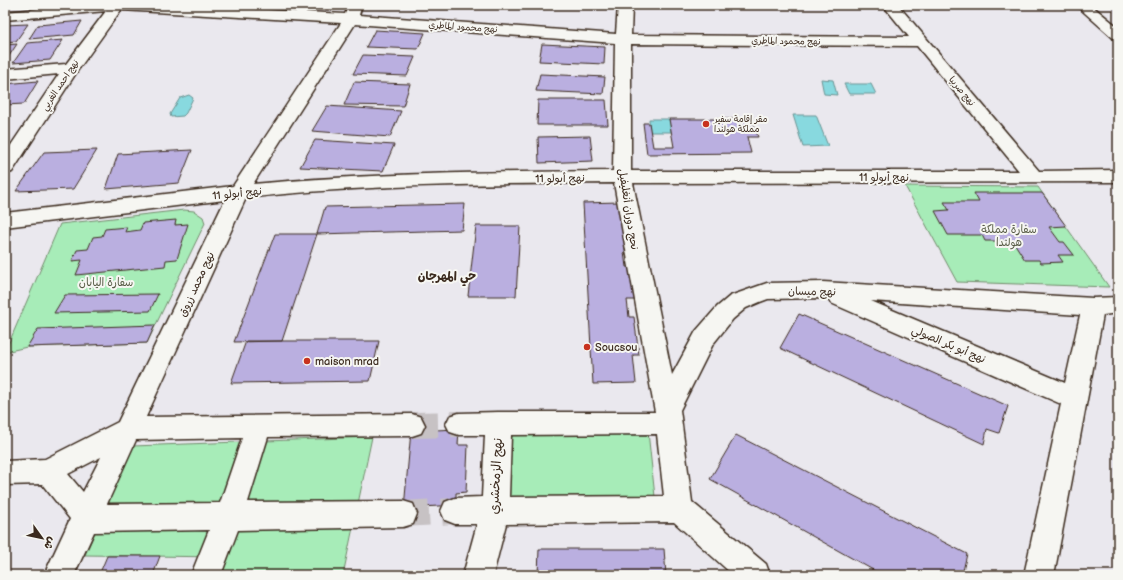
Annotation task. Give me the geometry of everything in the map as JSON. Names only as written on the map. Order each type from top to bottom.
[{"type":"street","name":"نحج دوران أنغليفيل","points":[[626,5],[623,39],[622,177],[668,417]]},
{"type":"street","name":"نهج صربيا","points":[[890,5],[1034,178]]},
{"type":"street","points":[[1083,5],[1118,35]]},
{"type":"street","name":"نهج محمود الماطري","points":[[5,16],[118,6],[353,12],[623,39],[921,42]]},
{"type":"street","name":"نهج احمد الغربي","points":[[5,168],[71,68],[118,6]]},
{"type":"street","name":"نهج محمد زروق","points":[[60,575],[238,193],[353,12]]},
{"type":"street","points":[[5,74],[71,68]]},
{"type":"street","name":"نهج أبولو 11","points":[[5,220],[238,193],[332,184],[622,177],[1034,178],[1118,176]]},
{"type":"street","name":"نهج ميسان","points":[[668,417],[704,338],[725,313],[738,302],[767,291],[824,290],[1106,306]]},
{"type":"street","name":"نهج أبو بكر الصولي","points":[[824,290],[1074,398]]},
{"type":"street","points":[[1038,575],[1074,398],[1106,306]]},
{"type":"street","points":[[460,424],[668,417],[679,509]]},
{"type":"street","name":"نهج الزمخشري","points":[[478,575],[495,511],[498,423]]},
{"type":"street","points":[[5,473],[48,471],[128,429],[412,425]]},
{"type":"street","points":[[206,575],[229,517],[259,426]]},
{"type":"street","points":[[48,471],[87,518],[403,514]]},
{"type":"street","points":[[455,511],[679,509],[755,575]]},
{"type":"green space","name":"سفارة مملكة هولندا","points":[[905,186],[1038,187],[1109,287],[957,282]]},
{"type":"green space","name":"سفارة اليابان","points":[[184,210],[194,211],[203,217],[205,223],[147,343],[27,347],[5,352],[60,224]]},
{"type":"green space","points":[[648,432],[656,506],[503,507],[507,434]]},
{"type":"green space","points":[[372,437],[343,575],[214,575],[219,557],[85,555],[133,446]]},
{"type":"water","points":[[821,79],[833,80],[837,95],[824,94]]},
{"type":"water","points":[[844,84],[871,84],[876,94],[849,94]]},
{"type":"water","points":[[189,95],[193,98],[186,113],[183,116],[171,117],[170,114],[180,98]]},
{"type":"water","points":[[793,115],[816,115],[828,146],[803,147]]},
{"type":"water","points":[[649,119],[669,119],[671,132],[650,132]]},
{"type":"building","points":[[82,21],[74,35],[29,39],[38,25]]},
{"type":"building","points":[[28,24],[16,41],[5,42],[5,25]]},
{"type":"building","points":[[375,30],[425,33],[418,49],[366,47]]},
{"type":"building","points":[[63,40],[50,60],[13,63],[27,43]]},
{"type":"building","points":[[17,44],[5,62],[5,45]]},
{"type":"building","points":[[542,44],[605,47],[604,64],[539,61]]},
{"type":"building","points":[[363,55],[415,57],[407,76],[353,74]]},
{"type":"building","points":[[540,74],[605,77],[603,94],[536,91]]},
{"type":"building","points":[[38,81],[24,104],[5,105],[5,84]]},
{"type":"building","points":[[354,82],[410,84],[403,106],[344,105]]},
{"type":"building","points":[[538,100],[606,100],[608,125],[537,125]]},
{"type":"building","points":[[327,106],[401,111],[390,137],[312,131]]},
{"type":"building","points":[[669,119],[752,119],[758,137],[747,137],[751,153],[647,154],[643,123],[649,123],[653,147],[674,147]]},
{"type":"building","points":[[590,136],[593,161],[539,163],[538,137]]},
{"type":"building","points":[[315,140],[394,145],[383,171],[300,167]]},
{"type":"building","points":[[97,150],[73,189],[16,191],[44,152]]},
{"type":"building","points":[[192,150],[179,183],[106,189],[118,154]]},
{"type":"building","points":[[974,193],[1042,193],[1066,226],[1049,227],[1060,242],[1064,242],[1074,255],[1058,255],[1063,262],[1041,263],[1039,260],[1025,260],[1013,241],[985,241],[982,235],[948,235],[935,211],[949,210],[944,202],[979,202]]},
{"type":"building","points":[[619,202],[630,252],[624,252],[626,267],[630,267],[635,300],[627,300],[629,317],[634,317],[639,355],[633,355],[636,383],[593,384],[583,203]]},
{"type":"building","points":[[465,204],[462,230],[317,234],[325,207]]},
{"type":"building","points":[[176,220],[175,225],[188,224],[177,259],[166,260],[165,266],[76,275],[82,260],[72,261],[77,250],[88,249],[93,237],[102,236],[105,229],[127,227],[125,232],[140,230],[143,223]]},
{"type":"building","points":[[476,226],[520,226],[516,296],[468,296]]},
{"type":"building","points":[[275,234],[317,234],[282,341],[234,342]]},
{"type":"building","points":[[158,294],[150,311],[54,313],[65,295]]},
{"type":"building","points":[[799,314],[1008,406],[999,433],[987,429],[984,444],[780,348]]},
{"type":"building","points":[[155,325],[147,343],[27,347],[38,329]]},
{"type":"building","name":"maison mrad","points":[[246,341],[379,341],[370,381],[231,383]]},
{"type":"building","points":[[459,429],[458,445],[468,445],[466,492],[456,493],[456,505],[404,508],[411,431]]},
{"type":"building","points":[[736,435],[967,554],[962,575],[882,575],[710,479]]},
{"type":"building","points":[[539,549],[664,549],[666,575],[538,575]]},
{"type":"building","points":[[107,556],[160,556],[153,575],[99,575]]},
{"type":"tunnel","points":[[412,425],[459,424]]},
{"type":"tunnel","points":[[403,514],[455,511]]},
{"type":"place","name":"مقر إقامة سفير مملكة هولندا","points":[[706,124]]},
{"type":"place","name":"Soucsou","points":[[587,347]]},
{"type":"place","name":"maison mrad","points":[[307,361]]},
{"type":"district","name":"حي المهرجان","points":[[447,276]]}]
